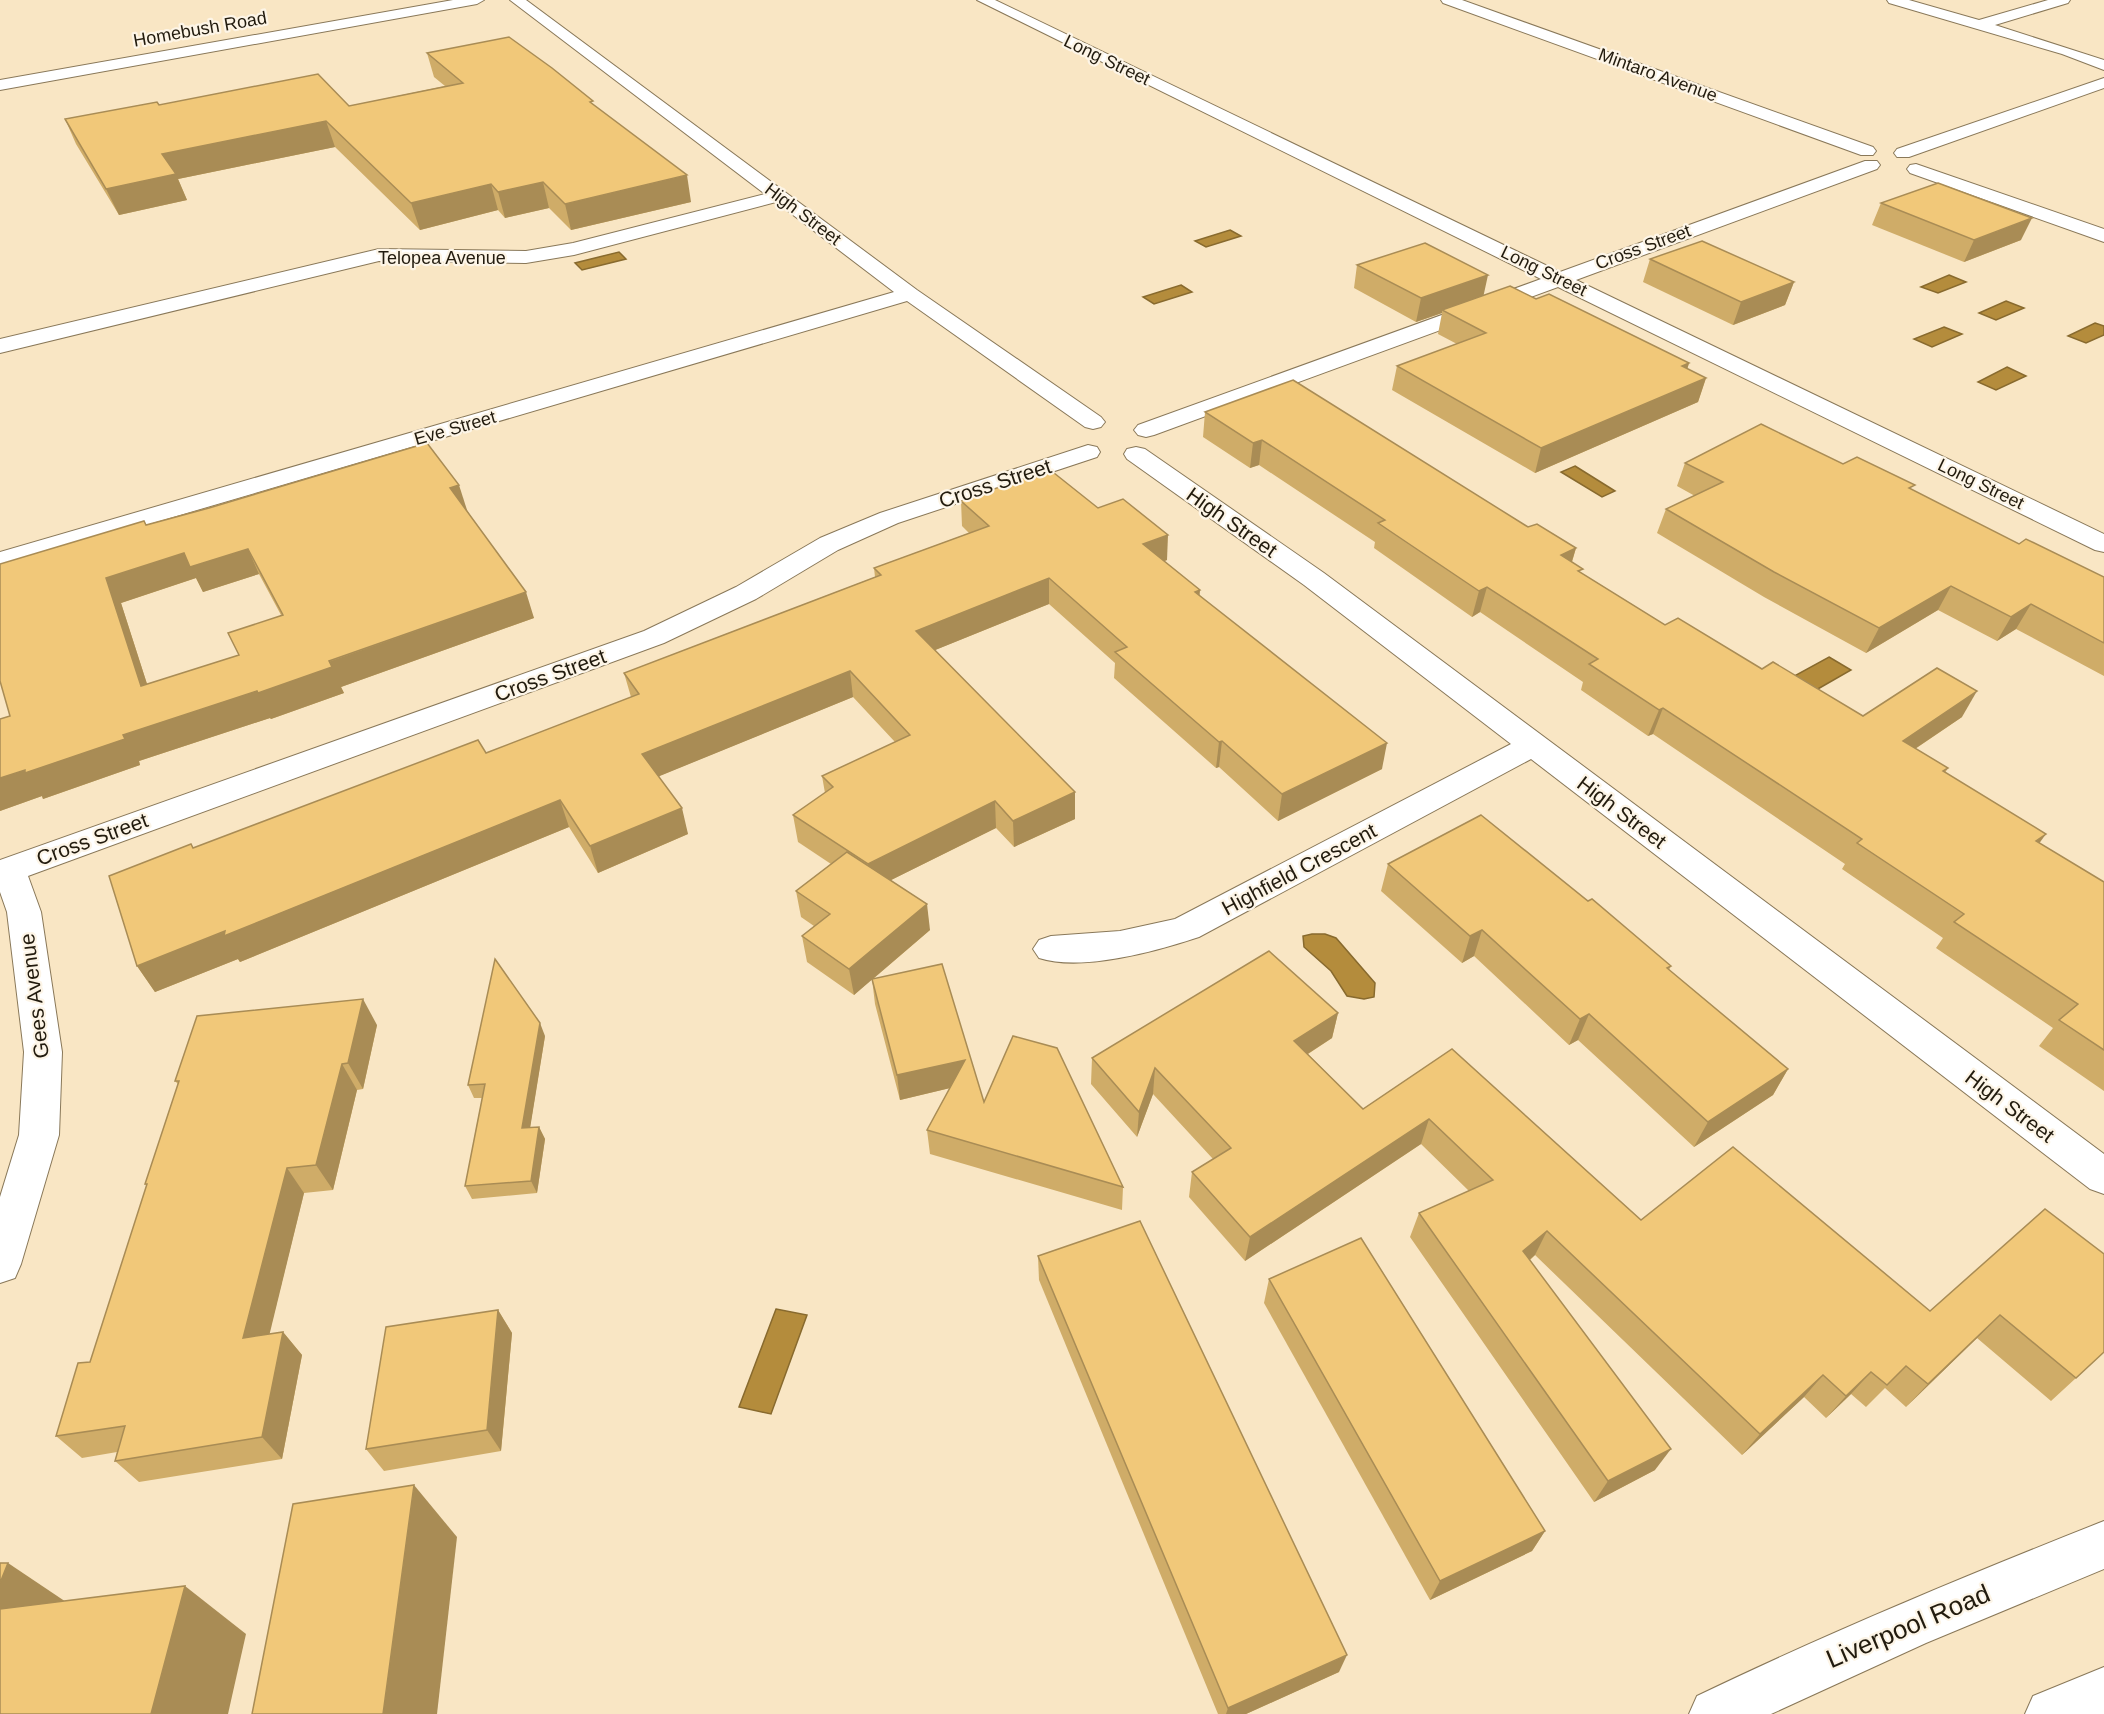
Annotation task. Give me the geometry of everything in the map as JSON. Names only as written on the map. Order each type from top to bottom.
[{"type":"main road","name":"Homebush Road","points":[[0,85],[477,0]]},
{"type":"main road","name":"High Street","points":[[517,0],[910,294],[1093,422]]},
{"type":"main road","name":"Long Street","points":[[984,0],[2104,543]]},
{"type":"main road","name":"Mintaro Avenue","points":[[1448,0],[1889,165],[2104,236]]},
{"type":"main road","points":[[1894,0],[2104,64]]},
{"type":"main road","points":[[1979,25],[2063,0]]},
{"type":"main road","points":[[1903,153],[2104,83]]},
{"type":"main road","points":[[1883,150],[1903,153],[1917,159],[1920,166],[1889,165],[1883,150]]},
{"type":"main road","name":"Cross Street","points":[[1131,431],[1558,278],[1889,165]]},
{"type":"main road","name":"Telopea Avenue","points":[[0,346],[379,255],[504,258],[537,255],[574,249],[779,196]]},
{"type":"main road","name":"Eve Street","points":[[0,560],[910,294]]},
{"type":"main road","points":[[1093,422],[1131,431],[1111,458],[1088,453],[1080,447],[1076,440],[1081,428],[1093,422]]},
{"type":"main road","name":"High Street","points":[[1131,431],[1314,579],[2104,1177]]},
{"type":"main road","name":"Cross Street","points":[[4,871],[654,637],[746,593],[829,544],[889,518],[1088,453]]},
{"type":"main road","name":"Highfield Crescent","points":[[1051,948],[1096,947],[1142,942],[1187,928],[1533,745]]},
{"type":"main road","name":"Gees Avenue","points":[[0,1264],[39,1135],[43,1052],[24,912],[4,871]]},
{"type":"main road","name":"Liverpool Road","points":[[1715,1714],[1944,1609],[2104,1545]]},
{"type":"main road","points":[[2051,1714],[2104,1693]]},
{"type":"shaded area","points":[[1230,230],[1241,236],[1206,247],[1195,241]]},
{"type":"shaded area","points":[[619,252],[626,259],[582,270],[575,263]]},
{"type":"shaded area","points":[[1949,275],[1966,282],[1938,293],[1921,287]]},
{"type":"shaded area","points":[[1181,285],[1192,292],[1154,304],[1143,297]]},
{"type":"shaded area","points":[[2006,301],[2024,308],[1996,320],[1979,313]]},
{"type":"shaded area","points":[[2095,323],[2104,326],[2104,335],[2086,343],[2068,336]]},
{"type":"shaded area","points":[[1944,327],[1962,334],[1932,347],[1914,339]]},
{"type":"shaded area","points":[[2007,367],[2026,376],[1996,390],[1978,382]]},
{"type":"shaded area","points":[[1575,466],[1615,491],[1602,497],[1561,472]]},
{"type":"shaded area","points":[[1829,657],[1851,670],[1809,694],[1787,680]]},
{"type":"shaded area","points":[[1325,934],[1336,938],[1375,983],[1374,997],[1364,999],[1347,996],[1331,971],[1304,947],[1303,936]]},
{"type":"shaded area","points":[[776,1309],[807,1315],[771,1414],[739,1407]]},
{"type":"building","points":[[509,37],[552,68],[593,101],[590,102],[687,175],[565,204],[543,182],[498,192],[491,184],[411,203],[326,121],[162,154],[176,174],[106,189],[65,119],[157,102],[159,105],[318,74],[349,106],[463,83],[427,53]]},
{"type":"building","points":[[1938,183],[2032,218],[1974,240],[1881,203]]},
{"type":"building","points":[[1702,241],[1794,282],[1741,302],[1650,259]]},
{"type":"building","points":[[1425,243],[1488,275],[1421,298],[1357,265]]},
{"type":"building","points":[[1510,286],[1536,299],[1549,294],[1689,363],[1682,366],[1706,378],[1541,448],[1397,366],[1486,333],[1442,310]]},
{"type":"building","points":[[1293,380],[1528,527],[1537,524],[1576,548],[1561,555],[1583,569],[1578,571],[1665,625],[1678,618],[1762,669],[1773,662],[1863,716],[1937,668],[1977,691],[1903,741],[1948,768],[1943,771],[2046,834],[2036,841],[2104,882],[2104,1050],[2059,1020],[2078,1004],[1954,922],[1964,914],[1857,843],[1862,839],[1663,708],[1659,710],[1589,664],[1598,659],[1487,587],[1479,591],[1378,523],[1385,520],[1262,440],[1253,443],[1205,412]]},
{"type":"building","points":[[1761,424],[1843,464],[1857,457],[1915,485],[1909,488],[2019,544],[2026,539],[2104,577],[2104,643],[2031,604],[2011,617],[1951,586],[1879,628],[1774,572],[1666,509],[1723,482],[1685,463]]},
{"type":"building","points":[[427,443],[459,485],[450,488],[526,592],[329,661],[332,667],[258,693],[257,691],[123,735],[125,739],[25,773],[25,770],[0,778],[0,719],[10,716],[0,681],[0,564],[144,521],[146,525]],"holes":[[[248,549],[283,615],[228,633],[239,655],[141,686],[106,578],[184,553],[190,567]]]},
{"type":"building","points":[[1049,469],[1098,508],[1123,499],[1168,535],[1143,544],[1200,590],[1195,592],[1387,743],[1282,794],[1115,652],[1127,647],[1049,578],[916,631],[1075,792],[1013,821],[995,801],[868,864],[793,815],[833,787],[822,776],[910,735],[850,671],[642,754],[682,808],[590,846],[560,800],[224,936],[225,931],[137,966],[109,876],[191,844],[193,848],[478,740],[486,753],[639,694],[624,673],[881,575],[874,568],[989,526],[961,501]]},
{"type":"building","points":[[1481,815],[1588,901],[1592,899],[1671,966],[1667,968],[1788,1069],[1708,1122],[1589,1014],[1580,1019],[1482,930],[1470,936],[1388,864]]},
{"type":"building","points":[[847,852],[927,904],[849,969],[802,936],[830,914],[796,891]]},
{"type":"building","points":[[1269,951],[1338,1013],[1294,1041],[1363,1109],[1452,1049],[1641,1220],[1733,1147],[1930,1311],[2045,1209],[2104,1254],[2104,1352],[2076,1378],[2000,1315],[1928,1384],[1906,1366],[1887,1385],[1871,1372],[1846,1396],[1823,1375],[1760,1434],[1547,1231],[1523,1251],[1671,1449],[1608,1481],[1419,1213],[1493,1180],[1429,1119],[1250,1237],[1192,1172],[1231,1148],[1155,1068],[1139,1112],[1092,1058]]},
{"type":"building","points":[[495,959],[540,1023],[522,1128],[539,1127],[531,1181],[465,1186],[485,1084],[468,1085]]},
{"type":"building","points":[[942,964],[984,1102],[1013,1036],[1057,1048],[1123,1187],[927,1130],[965,1060],[897,1075],[872,979]]},
{"type":"building","points":[[363,999],[348,1063],[342,1064],[316,1165],[287,1168],[243,1338],[283,1332],[262,1437],[115,1461],[125,1426],[56,1436],[78,1363],[90,1362],[179,1081],[175,1081],[197,1016]]},
{"type":"building","points":[[1140,1221],[1347,1655],[1228,1708],[1038,1256]]},
{"type":"building","points":[[1361,1238],[1545,1531],[1440,1581],[1269,1279]]},
{"type":"building","points":[[498,1310],[487,1430],[366,1449],[386,1327]]},
{"type":"building","points":[[414,1485],[383,1714],[252,1714],[293,1504]]},
{"type":"building","points":[[0,1563],[8,1563],[0,1583]]},
{"type":"building","points":[[185,1586],[151,1714],[0,1714],[0,1609]]}]
